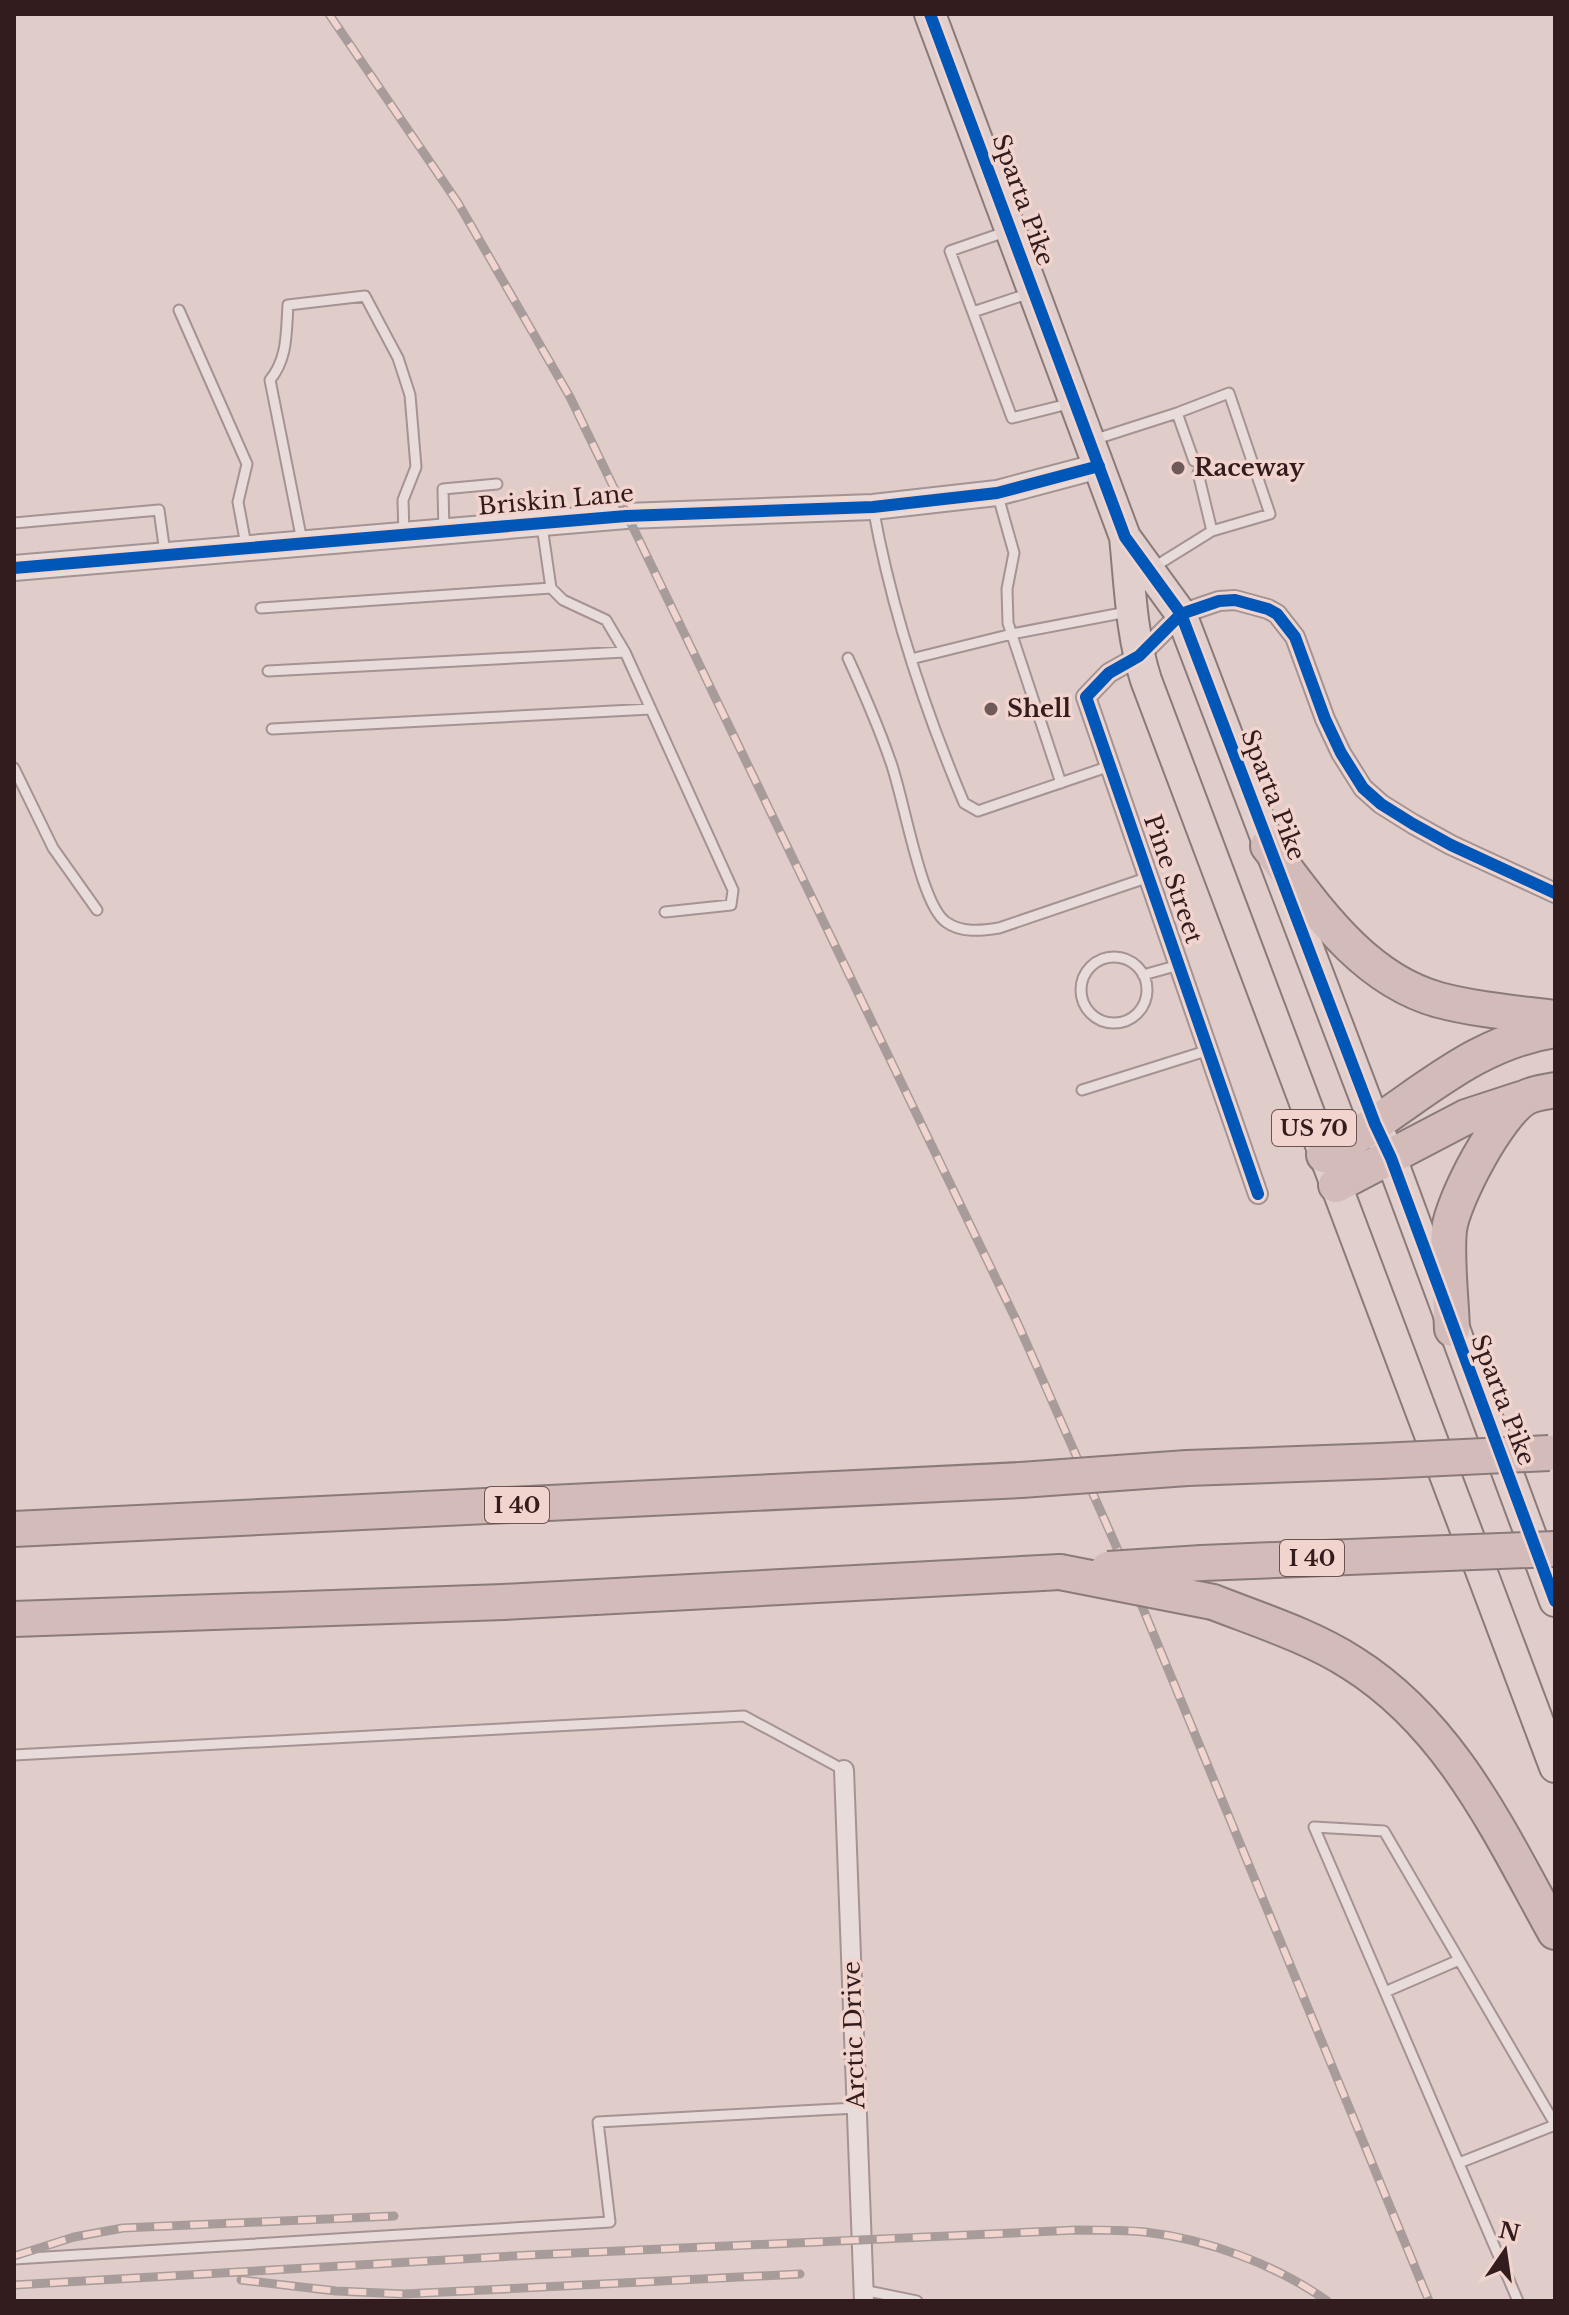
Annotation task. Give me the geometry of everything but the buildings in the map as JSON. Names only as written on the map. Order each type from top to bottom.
[{"type":"highway","points":[[1268,846],[1338,933],[1397,982],[1436,999],[1461,1005],[1555,1018]]},
{"type":"highway","points":[[1330,1170],[1375,1124],[1467,1060],[1504,1044],[1555,1030]]},
{"type":"highway","points":[[1330,1170],[1391,1158],[1466,1117],[1540,1094]]},
{"type":"highway","points":[[1452,1329],[1449,1228],[1480,1152],[1503,1120],[1540,1094]]},
{"type":"highway","name":"I 40","points":[[14,1529],[1021,1480],[1187,1468],[1553,1453]]},
{"type":"highway","name":"I 40","points":[[14,1619],[503,1602],[1202,1563],[1555,1549]]},
{"type":"highway","points":[[1060,1572],[1213,1602],[1301,1637],[1352,1662],[1429,1728],[1483,1802],[1555,1932]]},
{"type":"main road","name":"Sparta Pike","points":[[930,14],[1125,537],[1139,656],[1555,1767]]},
{"type":"main road","name":"Sparta Pike","points":[[1125,537],[1181,614],[1375,1124],[1391,1158],[1555,1601]]},
{"type":"street","name":"Briskin Lane","points":[[14,568],[626,516],[873,507],[997,493],[1094,454]]},
{"type":"street","points":[[1181,614],[1219,601],[1235,600],[1277,614],[1295,637],[1331,731],[1363,788],[1398,816],[1451,845],[1555,893]]},
{"type":"street","name":"Pine Street","points":[[1181,614],[1139,656],[1109,673],[1086,697],[1258,1194]]},
{"type":"street","name":"Arctic Drive","points":[[844,1770],[863,2296]]},
{"type":"lane","points":[[1011,230],[950,251],[1012,418],[1075,402]]},
{"type":"lane","points":[[973,312],[1034,292]]},
{"type":"lane","points":[[303,543],[270,380],[280,368],[285,354],[288,305],[365,296],[398,358],[410,395],[416,467],[403,500],[404,535]]},
{"type":"lane","points":[[179,310],[247,464],[238,502],[247,548]]},
{"type":"lane","points":[[1094,454],[1177,413],[1229,393],[1270,514],[1212,531],[1150,570]]},
{"type":"lane","points":[[1177,413],[1194,461]]},
{"type":"lane","points":[[1198,473],[1212,531]]},
{"type":"lane","points":[[444,531],[443,489],[497,484]]},
{"type":"lane","points":[[997,493],[1014,553],[1007,589],[1008,623],[1061,783]]},
{"type":"lane","points":[[873,507],[882,561],[911,659],[964,803],[978,811],[1110,766]]},
{"type":"lane","points":[[14,523],[159,510],[166,555]]},
{"type":"lane","points":[[541,523],[551,588],[563,600],[606,620],[625,652],[733,890],[731,905],[665,912]]},
{"type":"lane","points":[[261,608],[551,588]]},
{"type":"lane","points":[[911,659],[1012,634],[1132,611]]},
{"type":"lane","points":[[268,671],[625,652]]},
{"type":"lane","points":[[848,658],[892,763],[921,873],[945,921],[979,932],[999,928],[1149,877]]},
{"type":"lane","points":[[272,729],[651,709]]},
{"type":"lane","points":[[14,768],[53,848],[97,910]]},
{"type":"lane","points":[[1107,957],[1128,960],[1143,975],[1147,998],[1133,1017],[1125,1021],[1107,1022],[1090,1014],[1085,1007],[1080,986],[1083,976],[1097,961],[1107,957]]},
{"type":"lane","points":[[1143,975],[1179,965]]},
{"type":"lane","points":[[1082,1090],[1209,1050]]},
{"type":"lane","points":[[14,1755],[744,1716],[844,1770]]},
{"type":"lane","points":[[1459,2163],[1555,2125],[1384,1831],[1314,1827],[1518,2301]]},
{"type":"lane","points":[[1385,1992],[1459,1960]]},
{"type":"lane","points":[[14,2259],[610,2222],[598,2122],[856,2108]]},
{"type":"lane","points":[[863,2296],[917,2301]]},
{"type":"railway","points":[[329,14],[458,203],[570,397],[1018,1324],[1132,1582],[1429,2301]]},
{"type":"railway","points":[[14,2256],[74,2237],[123,2228],[394,2216]]},
{"type":"railway","points":[[14,2285],[531,2255],[1103,2230],[1169,2235],[1217,2247],[1264,2265],[1327,2301]]},
{"type":"railway","points":[[241,2280],[336,2291],[404,2294],[800,2274]]},
{"type":"cycle path","points":[[930,14],[1125,537],[1181,614],[1375,1124],[1391,1158],[1555,1601]]},
{"type":"cycle path","points":[[14,568],[626,516],[873,507],[997,493],[1099,466]]},
{"type":"cycle path","points":[[1258,1194],[1086,697],[1109,673],[1139,656],[1181,614],[1219,601],[1235,600],[1268,609],[1277,614],[1295,637],[1325,719],[1363,788],[1381,804],[1451,845],[1555,893]]},
{"type":"place","name":"Raceway","points":[[1178,468]]},
{"type":"place","name":"Shell","points":[[991,709]]}]
